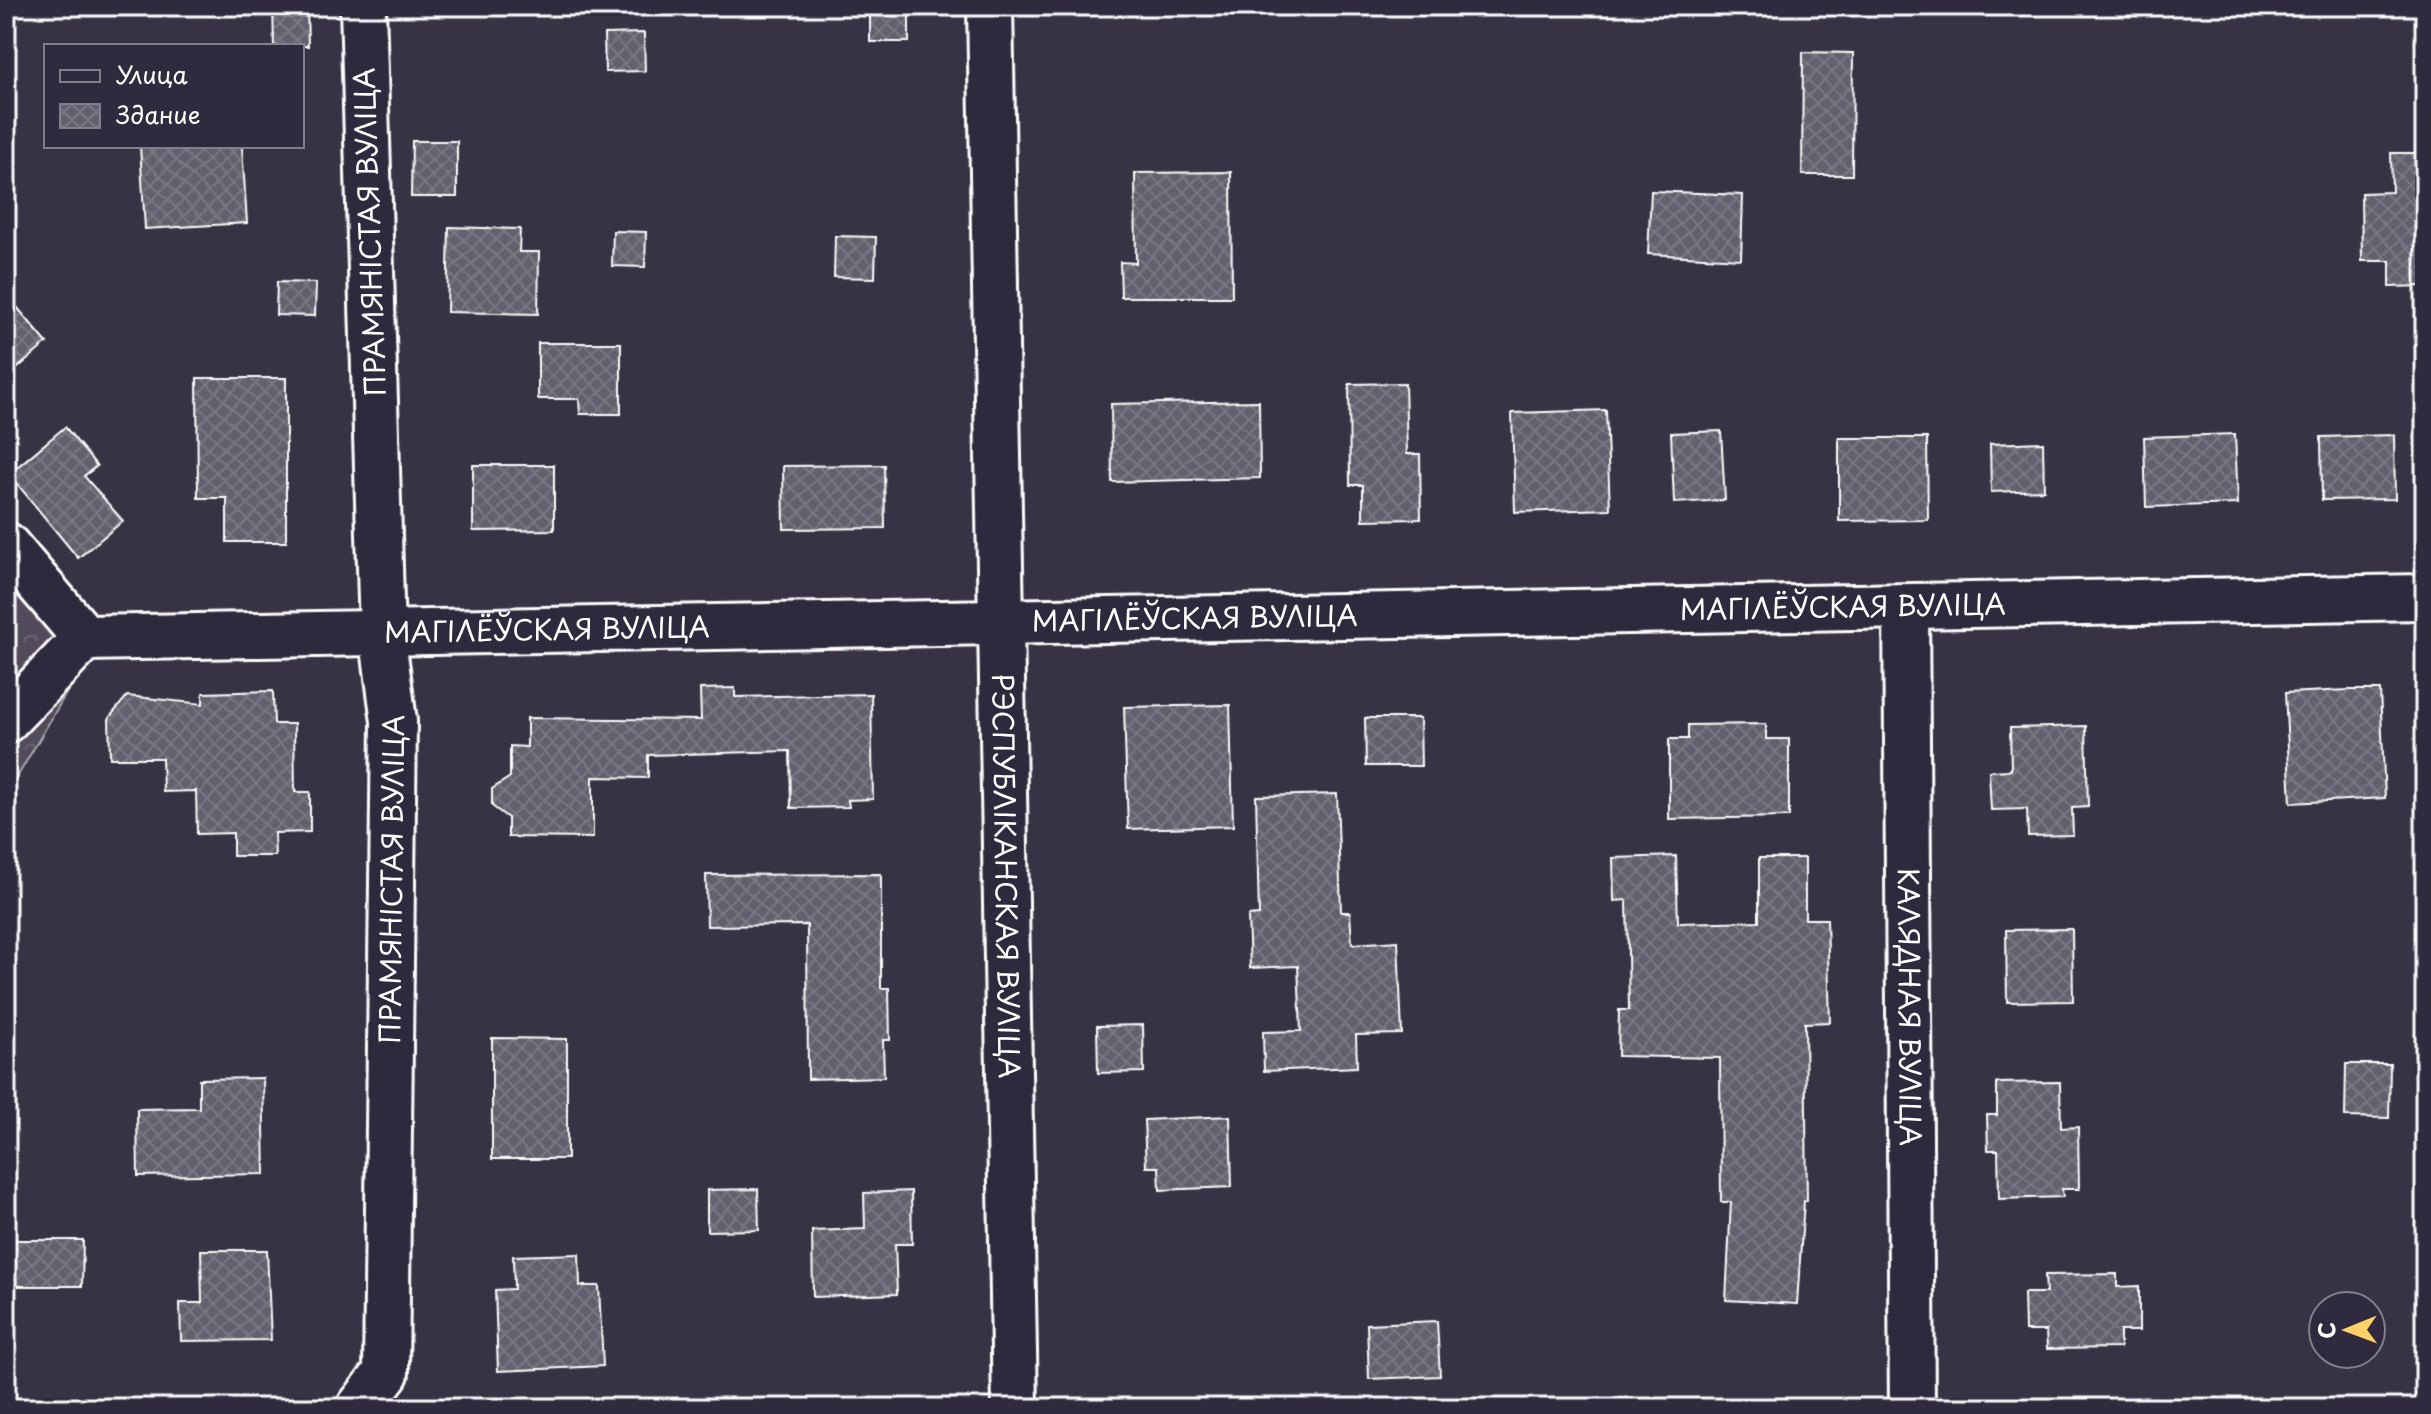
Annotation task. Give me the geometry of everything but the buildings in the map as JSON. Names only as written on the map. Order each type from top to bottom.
[{"type":"street","name":"ПРАМЯНІСТАЯ ВУЛІЦА","points":[[359,1408],[386,1373],[394,721],[382,633],[363,6]]},
{"type":"street","name":"РЭСПУБЛІКАНСКАЯ ВУЛІЦА","points":[[990,6],[1015,1408]]},
{"type":"street","points":[[6,545],[85,638],[6,720]]},
{"type":"street","name":"МАГІЛЁЎСКАЯ ВУЛІЦА","points":[[85,638],[2425,597]]},
{"type":"street","name":"КАЛЯДНАЯ ВУЛІЦА","points":[[1906,607],[1912,1408]]},
{"type":"green space","points":[[6,582],[81,668],[6,796]]}]
